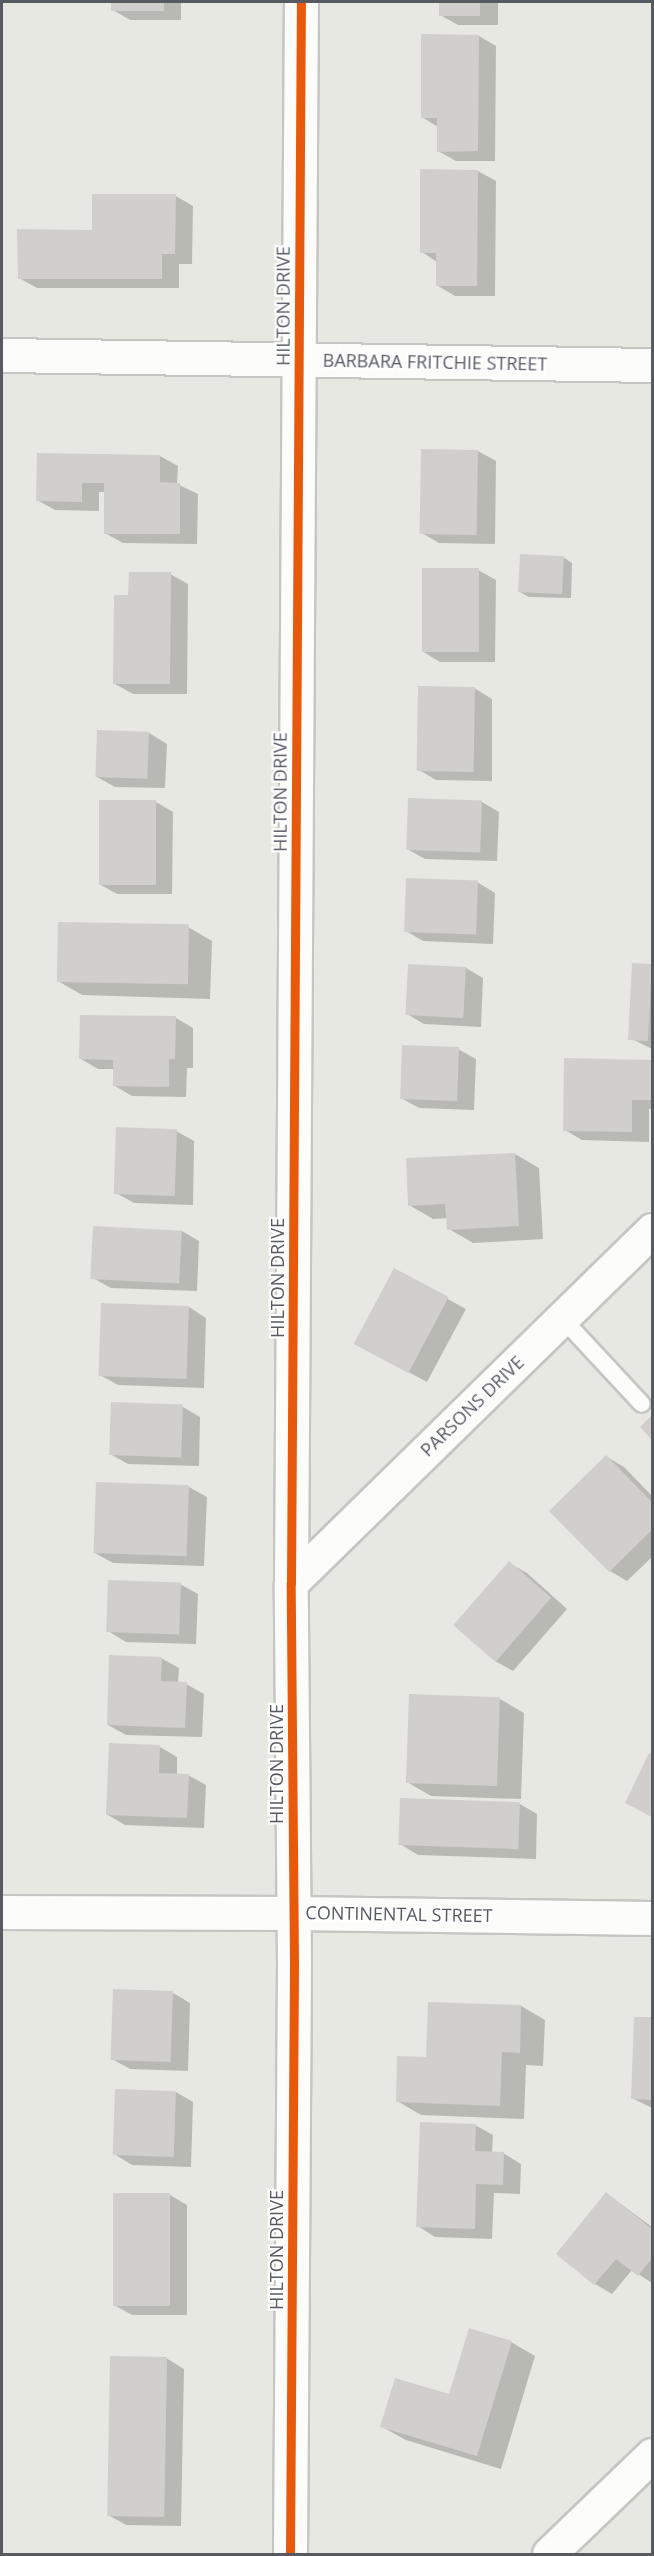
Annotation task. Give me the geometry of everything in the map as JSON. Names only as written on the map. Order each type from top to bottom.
[{"type":"street","name":"HILTON DRIVE","points":[[290,2554],[293,1913],[291,1583],[301,2]]},
{"type":"street","name":"BARBARA FRITCHIE STREET","points":[[2,355],[652,365]]},
{"type":"street","name":"PARSONS DRIVE","points":[[291,1583],[652,1230]]},
{"type":"street","name":"CONTINENTAL STREET","points":[[2,1912],[652,1918]]},
{"type":"street","points":[[549,2554],[652,2455]]},
{"type":"lane","points":[[562,1318],[642,1404]]},
{"type":"building","points":[[111,2],[164,2],[164,11],[111,11]]},
{"type":"building","points":[[439,2],[480,2],[480,16],[439,16]]},
{"type":"building","points":[[421,34],[479,35],[478,151],[437,152],[437,118],[421,118]]},
{"type":"building","points":[[420,169],[478,170],[477,286],[436,286],[436,253],[420,253]]},
{"type":"building","points":[[92,194],[176,194],[175,254],[162,254],[162,279],[18,279],[17,229],[92,230]]},
{"type":"building","points":[[421,449],[478,450],[477,535],[420,534]]},
{"type":"building","points":[[37,453],[160,455],[160,482],[180,483],[180,534],[104,534],[104,483],[82,483],[82,502],[36,501]]},
{"type":"building","points":[[520,554],[564,556],[562,594],[518,592]]},
{"type":"building","points":[[422,568],[479,568],[479,652],[422,652]]},
{"type":"building","points":[[129,572],[171,572],[170,684],[113,684],[114,595],[128,595]]},
{"type":"building","points":[[418,686],[475,687],[474,772],[417,771]]},
{"type":"building","points":[[97,730],[149,732],[147,779],[95,777]]},
{"type":"building","points":[[408,798],[482,801],[480,853],[406,850]]},
{"type":"building","points":[[99,800],[156,800],[156,885],[99,885]]},
{"type":"building","points":[[406,878],[478,881],[476,934],[404,932]]},
{"type":"building","points":[[58,922],[189,924],[188,984],[57,982]]},
{"type":"building","points":[[632,963],[652,964],[648,1041],[628,1040]]},
{"type":"building","points":[[408,964],[466,967],[463,1018],[405,1015]]},
{"type":"building","points":[[80,1015],[176,1016],[175,1059],[169,1059],[169,1087],[113,1086],[113,1060],[79,1059]]},
{"type":"building","points":[[402,1045],[459,1047],[457,1101],[400,1099]]},
{"type":"building","points":[[564,1058],[652,1060],[652,1100],[632,1100],[632,1132],[563,1131]]},
{"type":"building","points":[[116,1127],[177,1129],[175,1196],[114,1194]]},
{"type":"building","points":[[515,1153],[519,1226],[447,1230],[445,1204],[408,1206],[406,1158]]},
{"type":"building","points":[[93,1226],[182,1231],[179,1284],[90,1279]]},
{"type":"building","points":[[394,1268],[449,1297],[408,1373],[354,1344]]},
{"type":"building","points":[[101,1303],[189,1306],[186,1379],[98,1376]]},
{"type":"building","points":[[111,1402],[183,1405],[181,1457],[109,1455]]},
{"type":"building","points":[[652,1415],[652,1440],[640,1427]]},
{"type":"building","points":[[606,1455],[652,1502],[652,1530],[609,1572],[549,1511]]},
{"type":"building","points":[[96,1482],[189,1485],[186,1556],[94,1553]]},
{"type":"building","points":[[509,1561],[551,1598],[495,1662],[453,1625]]},
{"type":"building","points":[[108,1580],[181,1583],[179,1635],[106,1632]]},
{"type":"building","points":[[109,1655],[162,1657],[161,1681],[187,1682],[185,1728],[107,1725]]},
{"type":"building","points":[[409,1694],[500,1697],[497,1786],[406,1783]]},
{"type":"building","points":[[109,1743],[160,1745],[159,1773],[189,1774],[187,1818],[106,1815]]},
{"type":"building","points":[[649,1753],[652,1755],[652,1817],[625,1803]]},
{"type":"building","points":[[400,1798],[520,1802],[518,1849],[398,1845]]},
{"type":"building","points":[[113,1989],[173,1991],[170,2062],[111,2060]]},
{"type":"building","points":[[428,2002],[521,2005],[520,2053],[502,2052],[500,2106],[396,2102],[397,2056],[426,2057]]},
{"type":"building","points":[[634,2017],[652,2017],[652,2100],[631,2099]]},
{"type":"building","points":[[115,2089],[176,2091],[174,2157],[113,2155]]},
{"type":"building","points":[[420,2122],[476,2124],[475,2151],[504,2152],[503,2185],[476,2184],[475,2229],[416,2227]]},
{"type":"building","points":[[606,2192],[652,2229],[652,2258],[638,2276],[616,2259],[594,2285],[556,2254]]},
{"type":"building","points":[[113,2193],[170,2193],[170,2306],[113,2306]]},
{"type":"building","points":[[469,2328],[512,2341],[477,2456],[380,2427],[395,2378],[449,2394]]},
{"type":"building","points":[[110,2356],[167,2357],[164,2517],[107,2516]]},
{"type":"cycle path","points":[[290,2554],[294,1963],[291,1583],[301,2]]}]
